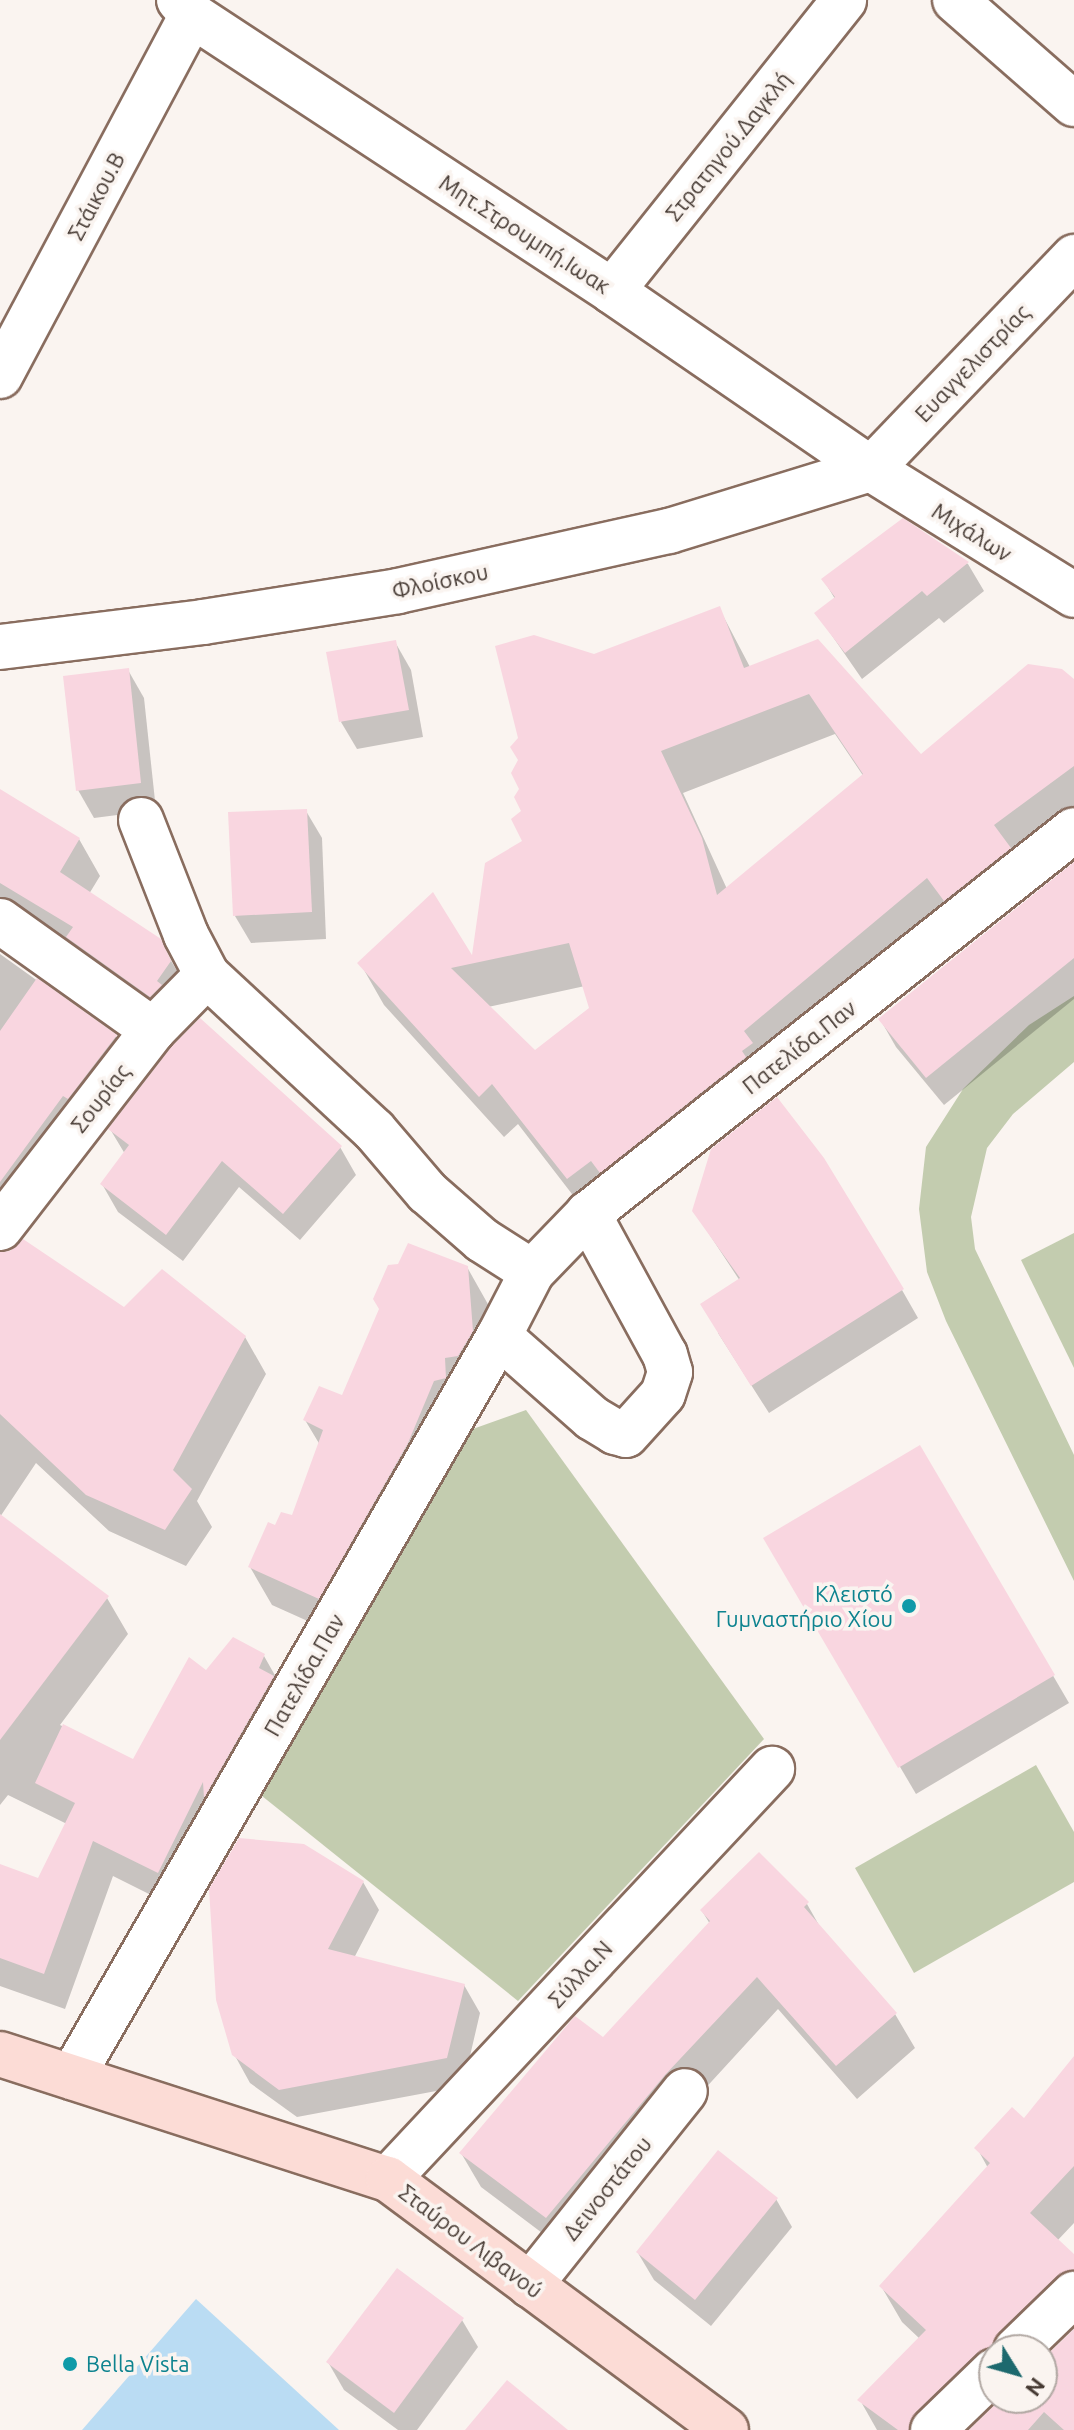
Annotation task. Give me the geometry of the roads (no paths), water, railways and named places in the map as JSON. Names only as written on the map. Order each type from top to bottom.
[{"type":"main road","name":"Σταύρου Λιβανού","points":[[0,2054],[388,2179],[726,2430]]},
{"type":"street","name":"Στρατηγού.Δαγκλή","points":[[612,291],[844,0]]},
{"type":"street","points":[[955,0],[1074,104]]},
{"type":"street","name":"Μητ.Στρουμπή.Ιωακ","points":[[185,8],[612,291],[871,469]]},
{"type":"street","name":"Στάικου.Β","points":[[0,376],[185,8]]},
{"type":"street","name":"Ευαγγελιστρίας","points":[[871,469],[1074,257]]},
{"type":"street","name":"Μιχάλων","points":[[871,469],[1074,595]]},
{"type":"street","name":"Φλοίσκου","points":[[1,646],[203,622],[398,591],[669,531],[871,469]]},
{"type":"street","points":[[141,820],[186,935],[207,975],[374,1130],[427,1192],[482,1240],[532,1272]]},
{"type":"street","name":"Πατελίδα.Παν","points":[[72,2077],[499,1336],[532,1272],[588,1214],[1074,830]]},
{"type":"street","points":[[0,921],[153,1030]]},
{"type":"street","name":"Σουρίας","points":[[0,1228],[153,1030],[207,975]]},
{"type":"street","points":[[499,1336],[592,1418],[615,1432],[626,1435],[663,1394],[670,1372],[665,1355],[588,1214]]},
{"type":"street","name":"Σύλλα.Ν","points":[[388,2179],[772,1769]]},
{"type":"street","name":"Δεινοστάτου","points":[[530,2285],[685,2091]]},
{"type":"street","points":[[1033,2334],[1074,2294]]},
{"type":"street","points":[[933,2430],[978,2386]]},
{"type":"water","points":[[196,2299],[339,2430],[82,2430]]},
{"type":"place","name":"Κλειστό Γυμναστήριο Χίου","points":[[909,1606]]},
{"type":"place","name":"Bella Vista","points":[[70,2364]]}]
